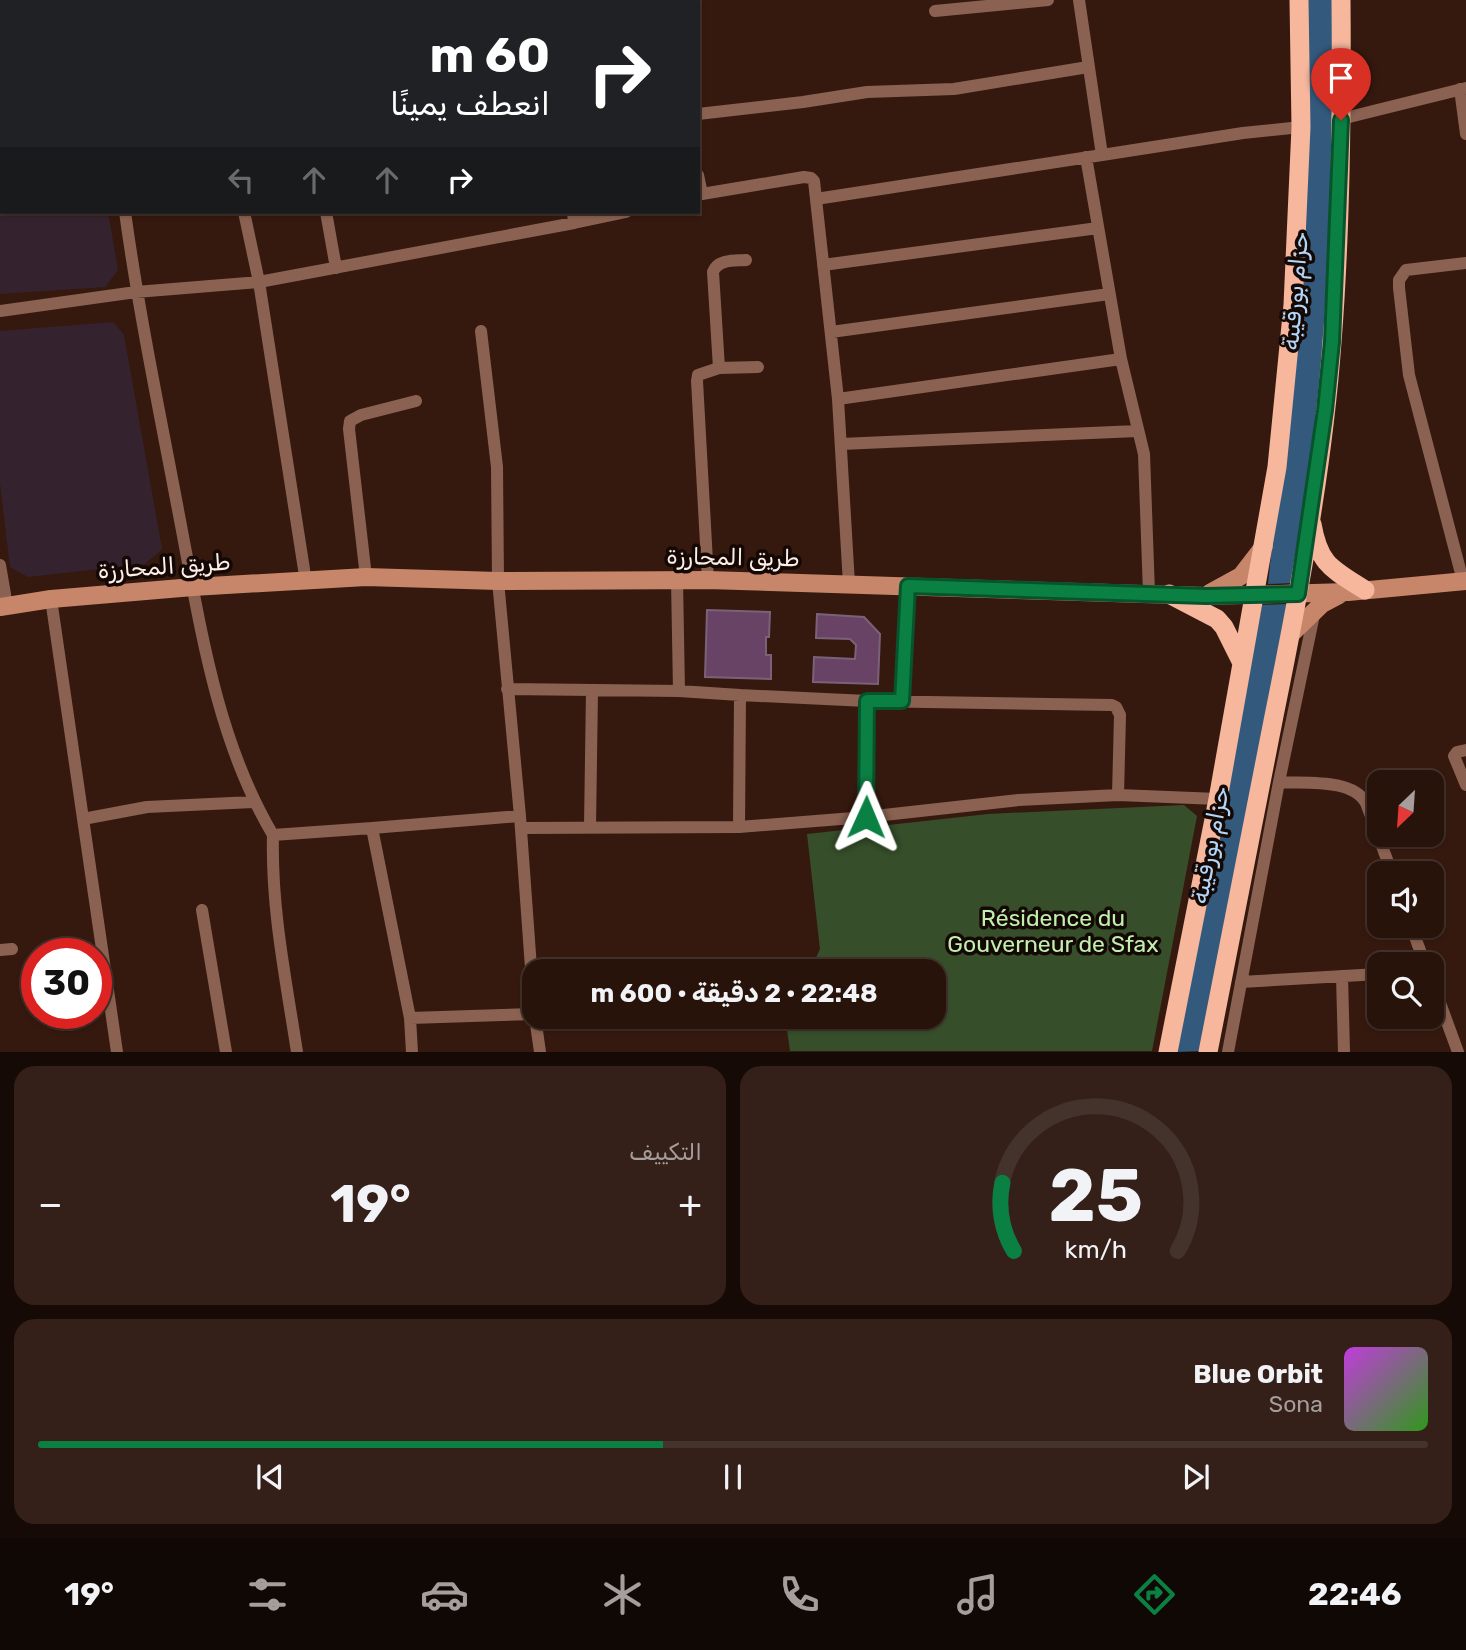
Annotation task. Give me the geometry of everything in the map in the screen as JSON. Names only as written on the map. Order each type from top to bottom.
[{"type":"highway","points":[[1168,1052],[1242,663],[1258,593],[1277,467],[1290,356],[1301,127],[1299,0]]},
{"type":"highway","points":[[1208,1052],[1291,634],[1295,594],[1310,515],[1332,342],[1341,120],[1341,0]]},
{"type":"highway","points":[[1310,515],[1324,562],[1356,591]]},
{"type":"highway","points":[[1169,594],[1217,619],[1224,627],[1242,663]]},
{"type":"main road","points":[[1206,596],[1241,576],[1264,546]]},
{"type":"main road","name":"طريق المحارزة","points":[[3,606],[51,599],[193,587],[366,577],[498,581],[708,580],[1206,596],[1356,591],[1465,581]]},
{"type":"main road","points":[[1291,634],[1329,599],[1356,591]]},
{"type":"street","points":[[935,11],[1048,0]]},
{"type":"street","points":[[1079,0],[1102,155]]},
{"type":"street","points":[[700,114],[867,92],[954,89],[1088,67]]},
{"type":"street","points":[[1341,120],[1463,88],[1466,134]]},
{"type":"street","points":[[816,199],[1243,133],[1301,127]]},
{"type":"street","points":[[1086,158],[1121,359],[1144,454],[1149,593]]},
{"type":"street","points":[[700,195],[808,176],[814,181],[838,399],[849,584]]},
{"type":"street","points":[[125,214],[136,292],[193,587],[223,723],[253,802],[273,835],[275,909],[297,1052]]},
{"type":"street","points":[[244,214],[259,282],[306,582]]},
{"type":"street","points":[[326,214],[336,268]]},
{"type":"street","points":[[0,311],[136,292],[259,282],[573,218],[608,214]]},
{"type":"street","points":[[823,265],[1098,228]]},
{"type":"street","points":[[719,368],[713,272],[720,263],[746,260]]},
{"type":"street","points":[[1465,581],[1409,375],[1399,280],[1406,270],[1466,263]]},
{"type":"street","points":[[831,332],[1110,294]]},
{"type":"street","points":[[481,331],[497,467],[498,581],[530,959]]},
{"type":"street","points":[[838,399],[1121,359]]},
{"type":"street","points":[[708,580],[698,374],[719,368],[758,367]]},
{"type":"street","points":[[366,577],[350,421],[360,415],[416,401]]},
{"type":"street","points":[[841,444],[1137,431]]},
{"type":"street","points":[[0,565],[3,606]]},
{"type":"street","points":[[677,580],[679,691]]},
{"type":"street","points":[[902,701],[908,586]]},
{"type":"street","points":[[51,599],[117,1052]]},
{"type":"street","points":[[1228,1052],[1279,782],[1315,610]]},
{"type":"street","points":[[507,689],[679,691],[867,701],[1112,705],[1120,715],[1118,795]]},
{"type":"street","points":[[590,827],[592,690]]},
{"type":"street","points":[[740,695],[740,827]]},
{"type":"street","points":[[866,817],[867,701]]},
{"type":"street","points":[[1466,750],[1457,752],[1454,756],[1466,785]]},
{"type":"street","points":[[1279,782],[1340,786],[1359,793],[1366,803],[1388,861]]},
{"type":"street","points":[[273,835],[520,822],[590,827],[740,827],[866,817],[996,802],[1118,795],[1217,799]]},
{"type":"street","points":[[83,819],[147,807],[253,802]]},
{"type":"street","points":[[372,828],[410,1018],[412,1052]]},
{"type":"street","points":[[202,910],[226,1052]]},
{"type":"street","points":[[1241,982],[1367,975]]},
{"type":"street","points":[[1342,976],[1344,1052]]},
{"type":"street","points":[[410,1018],[522,1013]]},
{"type":"street","points":[[1444,1014],[1458,1052]]},
{"type":"street","points":[[536,1029],[540,1052]]},
{"type":"shaded area","points":[[0,214],[108,214],[118,270],[105,287],[0,294]]},
{"type":"shaded area","points":[[113,322],[124,335],[162,549],[145,564],[28,577],[10,567],[0,483],[0,331]]},
{"type":"green space","name":"Résidence du Gouverneur de Sfax","points":[[1184,805],[1197,816],[1152,1051],[790,1051],[787,1029],[946,1029],[946,959],[815,959],[820,949],[807,834],[988,814]]},
{"type":"water","name":"حزام بورقيبة","points":[[1307,0],[1335,0],[1334,209],[1317,424],[1292,583],[1268,584],[1274,527]]},
{"type":"water","points":[[1287,604],[1201,1051],[1175,1052],[1262,605]]},
{"type":"building","points":[[707,610],[770,612],[766,655],[771,655],[771,679],[705,677]]},
{"type":"building","points":[[817,614],[864,617],[880,634],[878,684],[813,682],[814,657],[855,659],[856,645],[850,639],[816,638]]},
{"type":"route","points":[[866,817],[867,701],[902,701],[908,586],[1206,596],[1298,594],[1325,410],[1332,342],[1341,120]]}]
